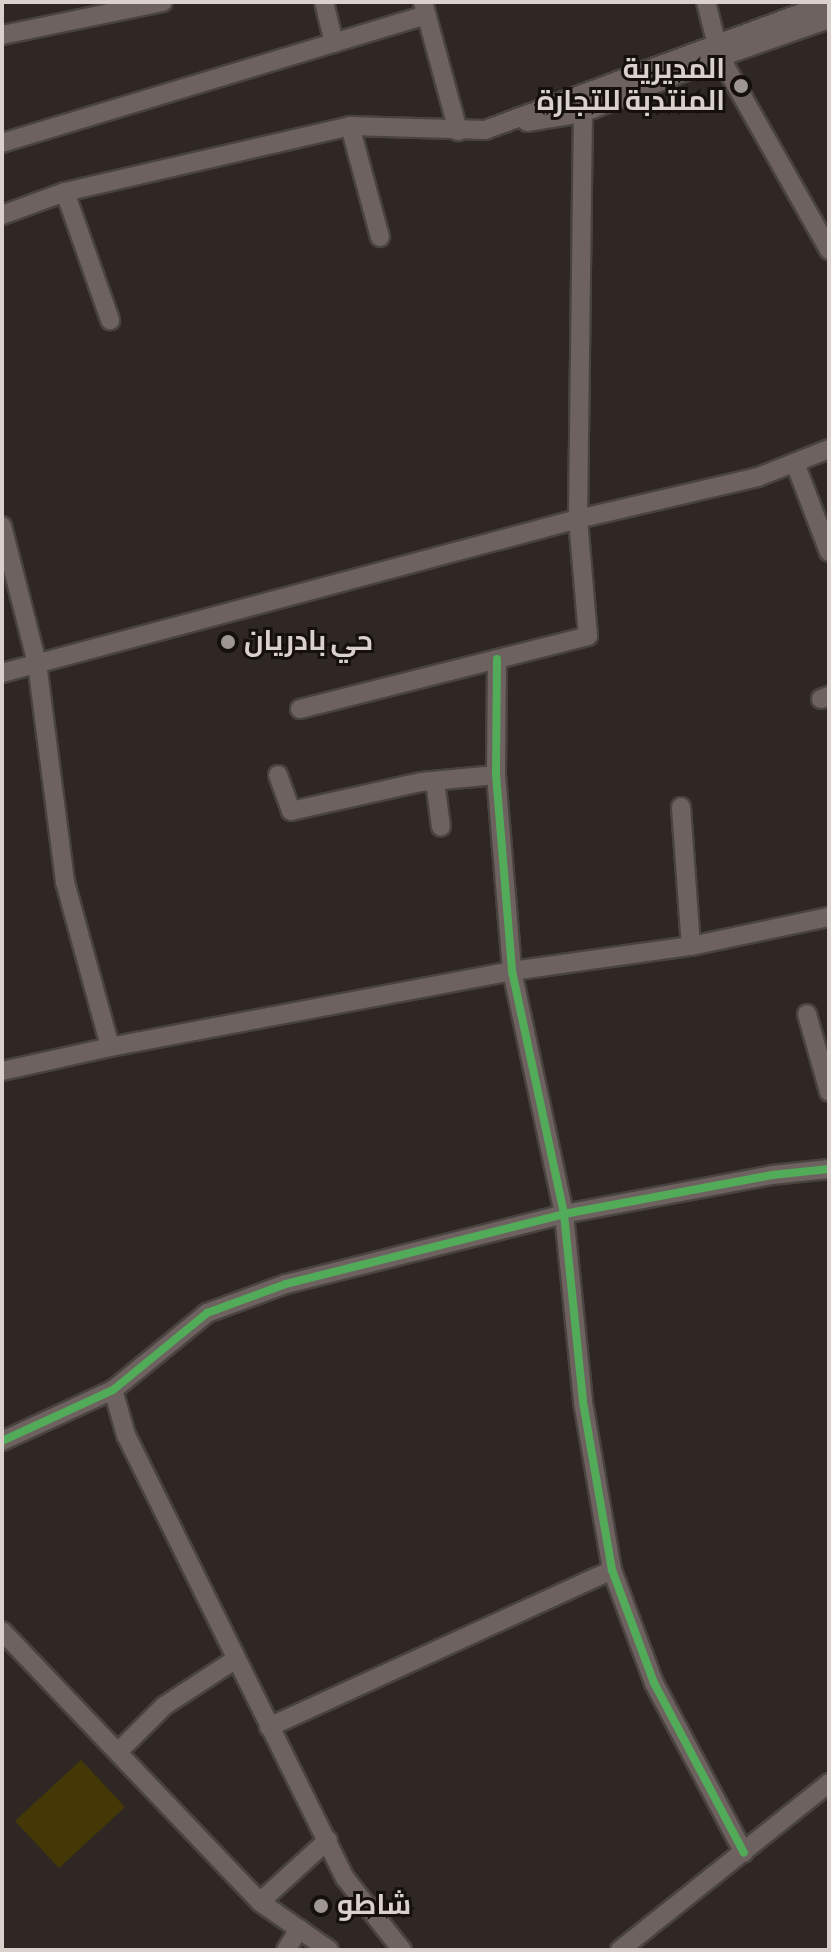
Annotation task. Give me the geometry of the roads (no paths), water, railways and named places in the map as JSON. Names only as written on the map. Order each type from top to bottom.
[{"type":"street","points":[[2,35],[163,2]]},
{"type":"street","points":[[324,2],[334,43]]},
{"type":"street","points":[[706,2],[717,50],[829,250]]},
{"type":"street","points":[[2,215],[65,192],[350,126],[403,125],[458,131],[485,130],[583,113],[717,50],[829,3]]},
{"type":"street","points":[[2,143],[334,43],[424,8],[458,131]]},
{"type":"street","points":[[485,130],[717,50],[829,19]]},
{"type":"street","points":[[300,709],[588,636],[578,519],[583,113]]},
{"type":"street","points":[[350,126],[380,237]]},
{"type":"street","points":[[65,192],[110,320]]},
{"type":"street","points":[[2,673],[578,519],[758,477],[829,449]]},
{"type":"street","points":[[795,463],[829,552]]},
{"type":"street","points":[[2,526],[7,561],[37,663],[65,882],[110,1047]]},
{"type":"street","points":[[497,659],[496,775],[512,971],[564,1214],[583,1402],[612,1570],[654,1683],[744,1853]]},
{"type":"street","points":[[278,775],[291,811],[435,781],[496,775]]},
{"type":"street","points":[[435,781],[441,827]]},
{"type":"street","points":[[681,807],[691,946]]},
{"type":"street","points":[[2,1071],[110,1047],[512,971],[691,946],[829,917]]},
{"type":"street","points":[[807,1014],[829,1092]]},
{"type":"street","points":[[2,1441],[113,1390],[207,1313],[286,1284],[564,1214],[772,1175],[829,1169]]},
{"type":"street","points":[[113,1390],[126,1435],[269,1727],[361,1902],[402,1950]]},
{"type":"street","points":[[269,1727],[612,1570]]},
{"type":"street","points":[[2,1631],[260,1902],[329,1950]]},
{"type":"street","points":[[118,1752],[164,1706],[236,1659]]},
{"type":"street","points":[[620,1950],[829,1783]]},
{"type":"street","points":[[260,1902],[328,1840]]},
{"type":"street","points":[[286,1950],[299,1929]]},
{"type":"place","name":"المديرية المنتدبة للتجارة","points":[[741,86]]},
{"type":"place","name":"حي بادريان","points":[[228,642]]},
{"type":"place","name":"شاطو","points":[[321,1906]]}]
